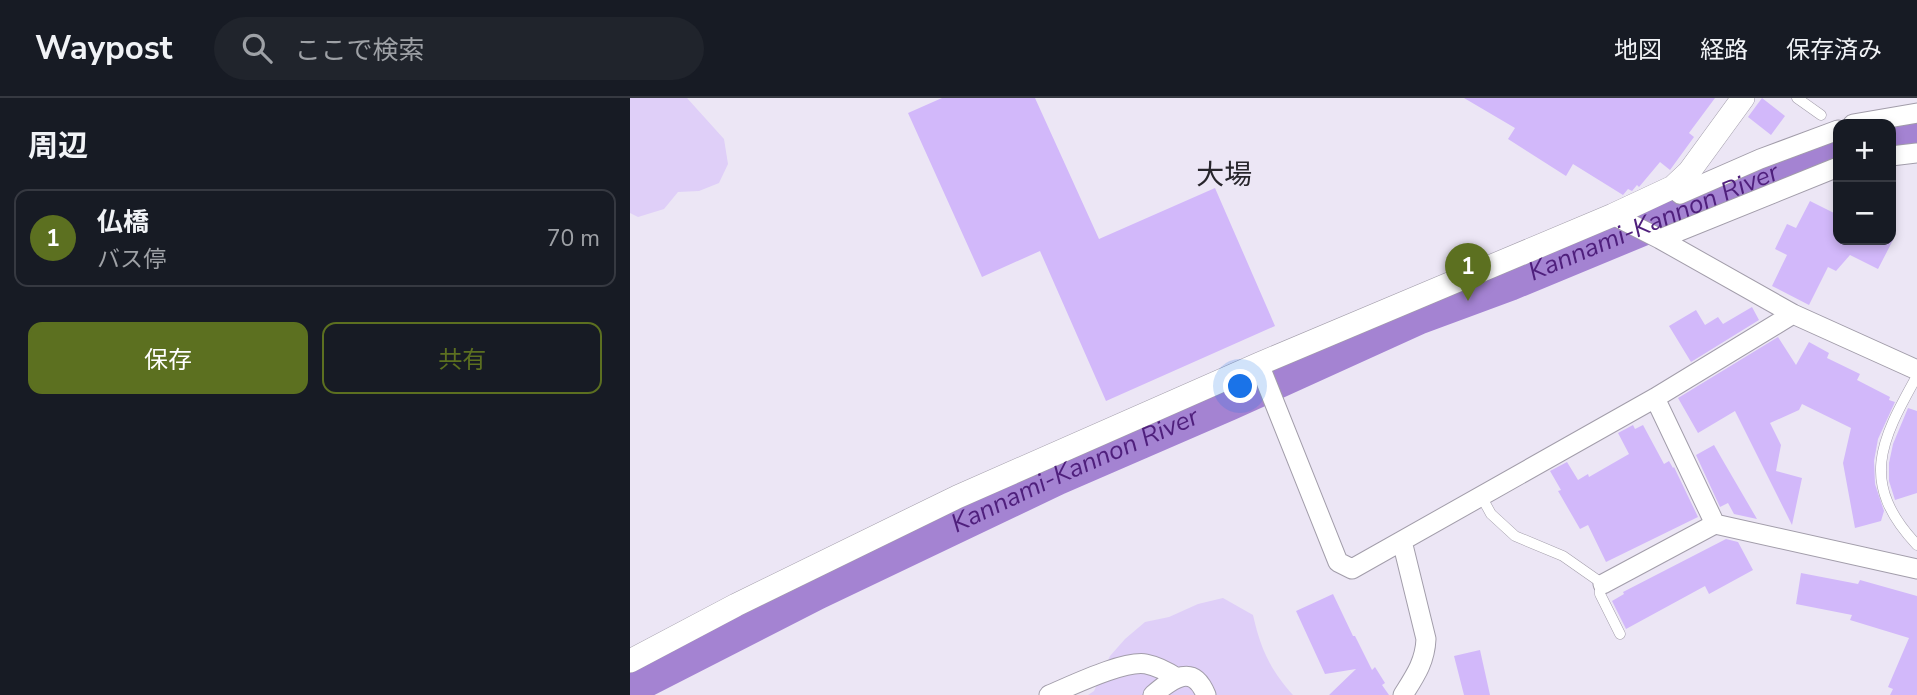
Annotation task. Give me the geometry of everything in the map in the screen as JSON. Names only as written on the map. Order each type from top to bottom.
[{"type":"street","points":[[630,661],[736,605],[957,497],[1673,187],[1689,172],[1743,98]]},
{"type":"street","points":[[1882,119],[1917,113]]},
{"type":"street","points":[[1673,187],[1680,194],[1760,159],[1833,132]]},
{"type":"street","points":[[1896,155],[1917,153]]},
{"type":"street","points":[[1660,239],[1833,169]]},
{"type":"street","points":[[1613,215],[1793,314],[1917,370]]},
{"type":"street","points":[[1259,364],[1338,562],[1352,569],[1655,398],[1793,314]]},
{"type":"street","points":[[1655,398],[1715,524]]},
{"type":"street","points":[[1603,584],[1715,524],[1917,569]]},
{"type":"street","points":[[1402,541],[1426,639],[1426,654],[1422,666],[1403,695]]},
{"type":"street","points":[[1049,695],[1089,678],[1132,664],[1145,663],[1177,677],[1187,676],[1199,681],[1206,695]]},
{"type":"street","points":[[1153,695],[1177,677]]},
{"type":"lane","points":[[1797,98],[1821,115]]},
{"type":"lane","points":[[1917,376],[1886,437],[1880,463],[1880,478],[1894,517],[1917,545]]},
{"type":"lane","points":[[1480,496],[1491,514],[1515,536],[1563,556],[1603,584],[1600,588],[1603,601],[1620,634]]},
{"type":"shaded area","points":[[630,98],[687,98],[724,139],[728,164],[719,183],[699,191],[678,192],[664,209],[638,217],[630,213]]},
{"type":"shaded area","points":[[1223,598],[1253,615],[1267,658],[1293,695],[1088,695],[1094,691],[1110,656],[1145,622],[1169,617],[1198,604]]},
{"type":"building","points":[[942,98],[1035,98],[1099,239],[1215,188],[1275,326],[1106,401],[1040,251],[982,277],[908,113]]},
{"type":"building","points":[[1464,98],[1715,98],[1689,133],[1694,137],[1670,170],[1660,162],[1639,187],[1637,185],[1632,191],[1628,189],[1623,195],[1573,164],[1566,176],[1508,139],[1515,128]]},
{"type":"building","points":[[1762,98],[1785,116],[1771,135],[1748,117]]},
{"type":"building","points":[[1810,201],[1833,212],[1833,245],[1890,245],[1878,269],[1850,255],[1836,271],[1828,267],[1809,305],[1772,286],[1787,255],[1775,249],[1787,224],[1796,228]]},
{"type":"building","points":[[1752,307],[1759,320],[1691,362],[1669,326],[1696,310],[1705,325],[1718,317],[1723,324]]},
{"type":"building","points":[[1778,337],[1796,365],[1809,342],[1829,353],[1827,358],[1860,374],[1857,380],[1895,402],[1878,439],[1874,461],[1875,484],[1884,511],[1881,521],[1855,528],[1843,463],[1851,428],[1802,404],[1799,410],[1770,423],[1781,445],[1776,471],[1802,478],[1792,525],[1735,411],[1698,433],[1678,398]]},
{"type":"building","points":[[1908,408],[1917,411],[1917,493],[1895,500],[1889,481],[1889,463],[1893,444]]},
{"type":"building","points":[[1633,425],[1635,429],[1643,425],[1664,464],[1669,461],[1674,467],[1698,517],[1606,562],[1588,525],[1580,529],[1550,471],[1567,462],[1578,480],[1588,474],[1589,477],[1629,454],[1618,433]]},
{"type":"building","points":[[1714,445],[1757,519],[1734,514],[1728,503],[1720,507],[1696,455]]},
{"type":"building","points":[[1726,539],[1738,542],[1753,570],[1709,594],[1705,586],[1626,629],[1612,601],[1624,594],[1623,592]]},
{"type":"building","points":[[1801,573],[1858,584],[1860,580],[1917,596],[1917,695],[1890,695],[1893,689],[1888,687],[1909,638],[1850,620],[1852,615],[1796,604]]},
{"type":"building","points":[[1333,594],[1353,636],[1372,670],[1375,667],[1385,683],[1382,685],[1389,695],[1329,695],[1356,669],[1325,674],[1296,611]]},
{"type":"building","points":[[1480,650],[1490,695],[1464,695],[1454,656]]},
{"type":"waterway","name":"Kannami-Kannon River","points":[[1896,137],[1917,134]]},
{"type":"waterway","name":"Kannami-Kannon River","points":[[630,685],[816,590],[1055,476],[1417,315],[1509,281],[1833,148]]},
{"type":"place","name":"仏橋","points":[[1468,301]]},
{"type":"district","name":"大場","points":[[1224,175]]}]
